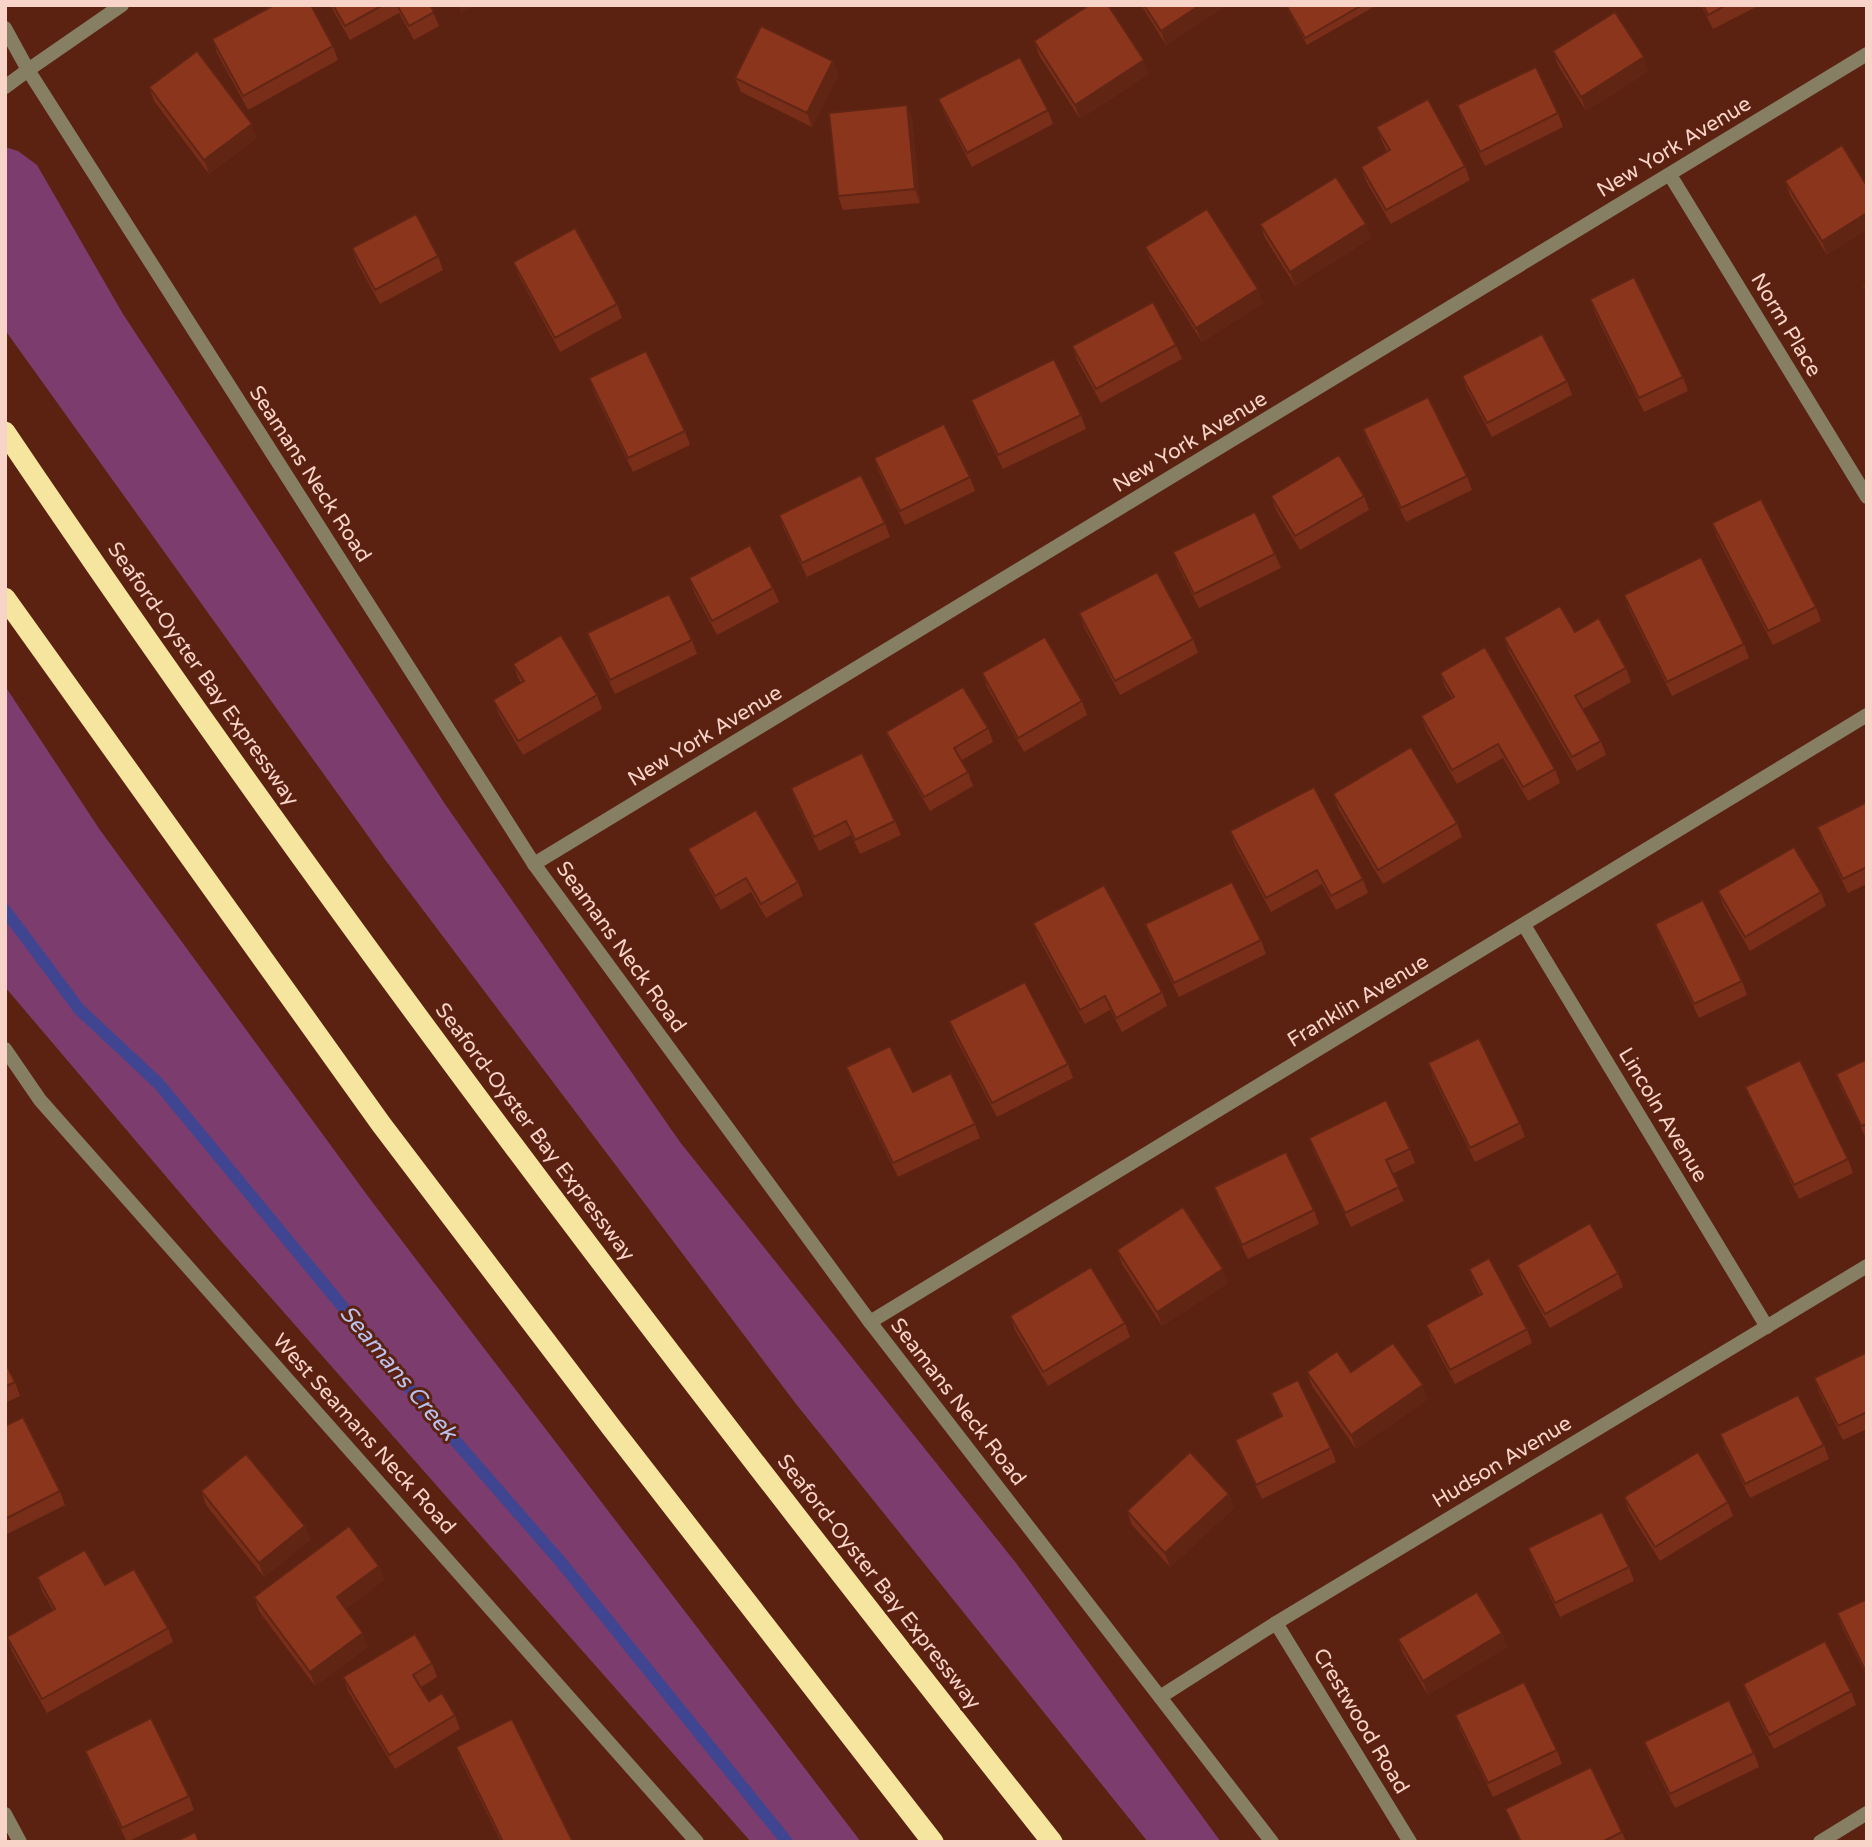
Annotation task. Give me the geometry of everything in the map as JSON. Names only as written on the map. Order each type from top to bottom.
[{"type":"highway","name":"Seaford-Oyster Bay Expressway","points":[[5,432],[234,761],[456,1069],[726,1426],[1052,1842]]},
{"type":"highway","points":[[5,598],[381,1124],[611,1427],[933,1842]]},
{"type":"street","points":[[5,87],[122,5]]},
{"type":"street","name":"Seamans Neck Road","points":[[5,28],[28,70],[534,864],[870,1322],[1272,1842]]},
{"type":"street","name":"New York Avenue","points":[[534,864],[1867,54]]},
{"type":"street","name":"Norm Place","points":[[1670,175],[1867,497]]},
{"type":"street","name":"Franklin Avenue","points":[[870,1322],[1867,715]]},
{"type":"street","name":"Lincoln Avenue","points":[[1524,925],[1767,1327]]},
{"type":"street","name":"West Seamans Neck Road","points":[[5,1049],[40,1100],[696,1842]]},
{"type":"street","name":"Hudson Avenue","points":[[1160,1697],[1276,1623],[1867,1266]]},
{"type":"street","name":"Crestwood Road","points":[[1276,1623],[1410,1842]]},
{"type":"street","points":[[1820,1842],[1867,1813]]},
{"type":"street","points":[[5,1814],[20,1842]]},
{"type":"shaded area","points":[[5,147],[18,151],[37,165],[123,314],[445,804],[680,1142],[1016,1563],[1221,1842],[1148,1842],[796,1404],[386,861],[5,330]]},
{"type":"shaded area","points":[[5,686],[100,830],[370,1199],[861,1842],[751,1842],[220,1240],[5,987]]},
{"type":"building","points":[[274,5],[311,5],[333,46],[243,96],[212,39]]},
{"type":"building","points":[[333,5],[383,5],[345,26]]},
{"type":"building","points":[[397,5],[430,5],[434,12],[409,26]]},
{"type":"building","points":[[1089,5],[1108,5],[1144,60],[1075,105],[1034,41]]},
{"type":"building","points":[[1144,5],[1200,5],[1161,31]]},
{"type":"building","points":[[1286,5],[1362,5],[1305,38]]},
{"type":"building","points":[[1703,5],[1726,5],[1708,15]]},
{"type":"building","points":[[1615,12],[1644,57],[1581,97],[1553,51]]},
{"type":"building","points":[[761,26],[833,61],[807,113],[735,78]]},
{"type":"building","points":[[197,51],[252,124],[204,160],[149,87]]},
{"type":"building","points":[[1020,57],[1048,110],[967,153],[938,99]]},
{"type":"building","points":[[1536,67],[1558,113],[1480,152],[1457,105]]},
{"type":"building","points":[[1428,99],[1465,166],[1386,210],[1361,167],[1390,150],[1376,127]]},
{"type":"building","points":[[907,105],[915,189],[838,196],[829,113]]},
{"type":"building","points":[[1842,145],[1867,186],[1867,213],[1822,241],[1785,181]]},
{"type":"building","points":[[1336,177],[1366,224],[1290,272],[1260,224]]},
{"type":"building","points":[[1207,209],[1258,289],[1196,328],[1145,247]]},
{"type":"building","points":[[416,214],[438,256],[375,290],[352,248]]},
{"type":"building","points":[[575,228],[617,304],[555,338],[513,262]]},
{"type":"building","points":[[1634,277],[1683,377],[1639,398],[1590,299]]},
{"type":"building","points":[[1153,302],[1176,345],[1096,389],[1072,346]]},
{"type":"building","points":[[1542,334],[1567,381],[1487,423],[1462,376]]},
{"type":"building","points":[[646,351],[685,431],[628,458],[589,378]]},
{"type":"building","points":[[1054,359],[1081,415],[998,455],[971,400]]},
{"type":"building","points":[[1428,397],[1467,476],[1401,508],[1363,429]]},
{"type":"building","points":[[944,424],[970,477],[900,511],[874,458]]},
{"type":"building","points":[[1339,455],[1364,496],[1295,536],[1271,496]]},
{"type":"building","points":[[861,475],[885,523],[802,563],[779,515]]},
{"type":"building","points":[[1761,499],[1816,607],[1768,631],[1712,523]]},
{"type":"building","points":[[1255,512],[1275,554],[1194,594],[1173,552]]},
{"type":"building","points":[[750,545],[773,588],[712,621],[689,578]]},
{"type":"building","points":[[1701,557],[1744,644],[1667,682],[1624,595]]},
{"type":"building","points":[[1157,572],[1193,639],[1115,681],[1079,613]]},
{"type":"building","points":[[669,594],[692,640],[610,680],[587,633]]},
{"type":"building","points":[[1560,606],[1575,632],[1599,618],[1626,668],[1575,696],[1601,741],[1572,757],[1504,638]]},
{"type":"building","points":[[561,635],[597,695],[518,741],[493,700],[524,681],[513,664]]},
{"type":"building","points":[[1045,637],[1082,701],[1018,738],[982,673]]},
{"type":"building","points":[[1485,647],[1555,769],[1523,787],[1498,744],[1452,770],[1421,716],[1454,697],[1440,673]]},
{"type":"building","points":[[963,687],[988,728],[954,748],[968,772],[924,797],[886,732]]},
{"type":"building","points":[[1411,747],[1457,823],[1378,870],[1333,794]]},
{"type":"building","points":[[862,753],[895,821],[855,840],[846,821],[814,837],[791,788]]},
{"type":"building","points":[[1314,787],[1363,879],[1331,896],[1317,870],[1266,898],[1230,831]]},
{"type":"building","points":[[1867,802],[1867,867],[1843,879],[1817,827]]},
{"type":"building","points":[[756,810],[798,882],[761,904],[746,878],[715,896],[688,849]]},
{"type":"building","points":[[1794,847],[1821,892],[1745,937],[1718,891]]},
{"type":"building","points":[[1232,882],[1261,940],[1174,983],[1145,924]]},
{"type":"building","points":[[1104,885],[1162,992],[1116,1018],[1105,996],[1080,1010],[1033,923]]},
{"type":"building","points":[[1703,900],[1742,981],[1694,1004],[1655,924]]},
{"type":"building","points":[[1025,982],[1068,1064],[992,1103],[949,1021]]},
{"type":"building","points":[[1479,1038],[1520,1123],[1470,1148],[1428,1063]]},
{"type":"building","points":[[890,1046],[913,1092],[951,1073],[975,1124],[893,1163],[846,1067]]},
{"type":"building","points":[[1867,1059],[1867,1124],[1861,1126],[1836,1074]]},
{"type":"building","points":[[1800,1060],[1848,1159],[1794,1185],[1745,1087]]},
{"type":"building","points":[[1386,1100],[1410,1149],[1386,1160],[1399,1187],[1345,1213],[1309,1138]]},
{"type":"building","points":[[1286,1152],[1314,1210],[1242,1245],[1214,1187]]},
{"type":"building","points":[[1183,1207],[1223,1269],[1157,1312],[1117,1250]]},
{"type":"building","points":[[1590,1223],[1618,1273],[1545,1314],[1517,1265]]},
{"type":"building","points":[[1489,1258],[1527,1329],[1450,1370],[1426,1325],[1482,1294],[1469,1269]]},
{"type":"building","points":[[1091,1267],[1125,1323],[1043,1372],[1010,1316]]},
{"type":"building","points":[[1393,1343],[1423,1385],[1351,1435],[1307,1372],[1337,1351],[1351,1372]]},
{"type":"building","points":[[1867,1352],[1867,1412],[1838,1426],[1814,1378]]},
{"type":"building","points":[[5,1362],[15,1382],[5,1387]]},
{"type":"building","points":[[1298,1380],[1331,1448],[1256,1485],[1235,1440],[1282,1416],[1271,1393]]},
{"type":"building","points":[[1798,1395],[1824,1445],[1745,1484],[1720,1434]]},
{"type":"building","points":[[23,1417],[60,1491],[5,1519],[5,1426]]},
{"type":"building","points":[[1190,1452],[1229,1494],[1165,1553],[1127,1511]]},
{"type":"building","points":[[1698,1452],[1728,1502],[1655,1547],[1624,1497]]},
{"type":"building","points":[[246,1454],[305,1526],[259,1563],[201,1491]]},
{"type":"building","points":[[1602,1512],[1629,1567],[1555,1603],[1528,1548]]},
{"type":"building","points":[[349,1526],[379,1566],[337,1597],[363,1633],[310,1672],[254,1597]]},
{"type":"building","points":[[85,1550],[105,1585],[134,1569],[168,1628],[42,1699],[7,1637],[55,1609],[37,1577]]},
{"type":"building","points":[[1477,1592],[1502,1633],[1423,1681],[1398,1639]]},
{"type":"building","points":[[1867,1599],[1867,1674],[1837,1613]]},
{"type":"building","points":[[415,1634],[432,1663],[413,1675],[429,1701],[442,1693],[455,1715],[389,1755],[343,1677]]},
{"type":"building","points":[[1825,1641],[1851,1691],[1769,1735],[1743,1684]]},
{"type":"building","points":[[1524,1682],[1557,1750],[1488,1783],[1455,1715]]},
{"type":"building","points":[[1729,1700],[1754,1753],[1670,1794],[1644,1742]]},
{"type":"building","points":[[151,1718],[189,1796],[122,1828],[85,1751]]},
{"type":"building","points":[[512,1719],[573,1842],[503,1842],[456,1747]]},
{"type":"building","points":[[1591,1767],[1622,1832],[1602,1842],[1521,1842],[1505,1809]]},
{"type":"building","points":[[195,1832],[199,1842],[175,1842]]},
{"type":"waterway","name":"Seamans Creek","points":[[5,910],[79,1009],[159,1084],[417,1397],[560,1561],[787,1842]]}]
